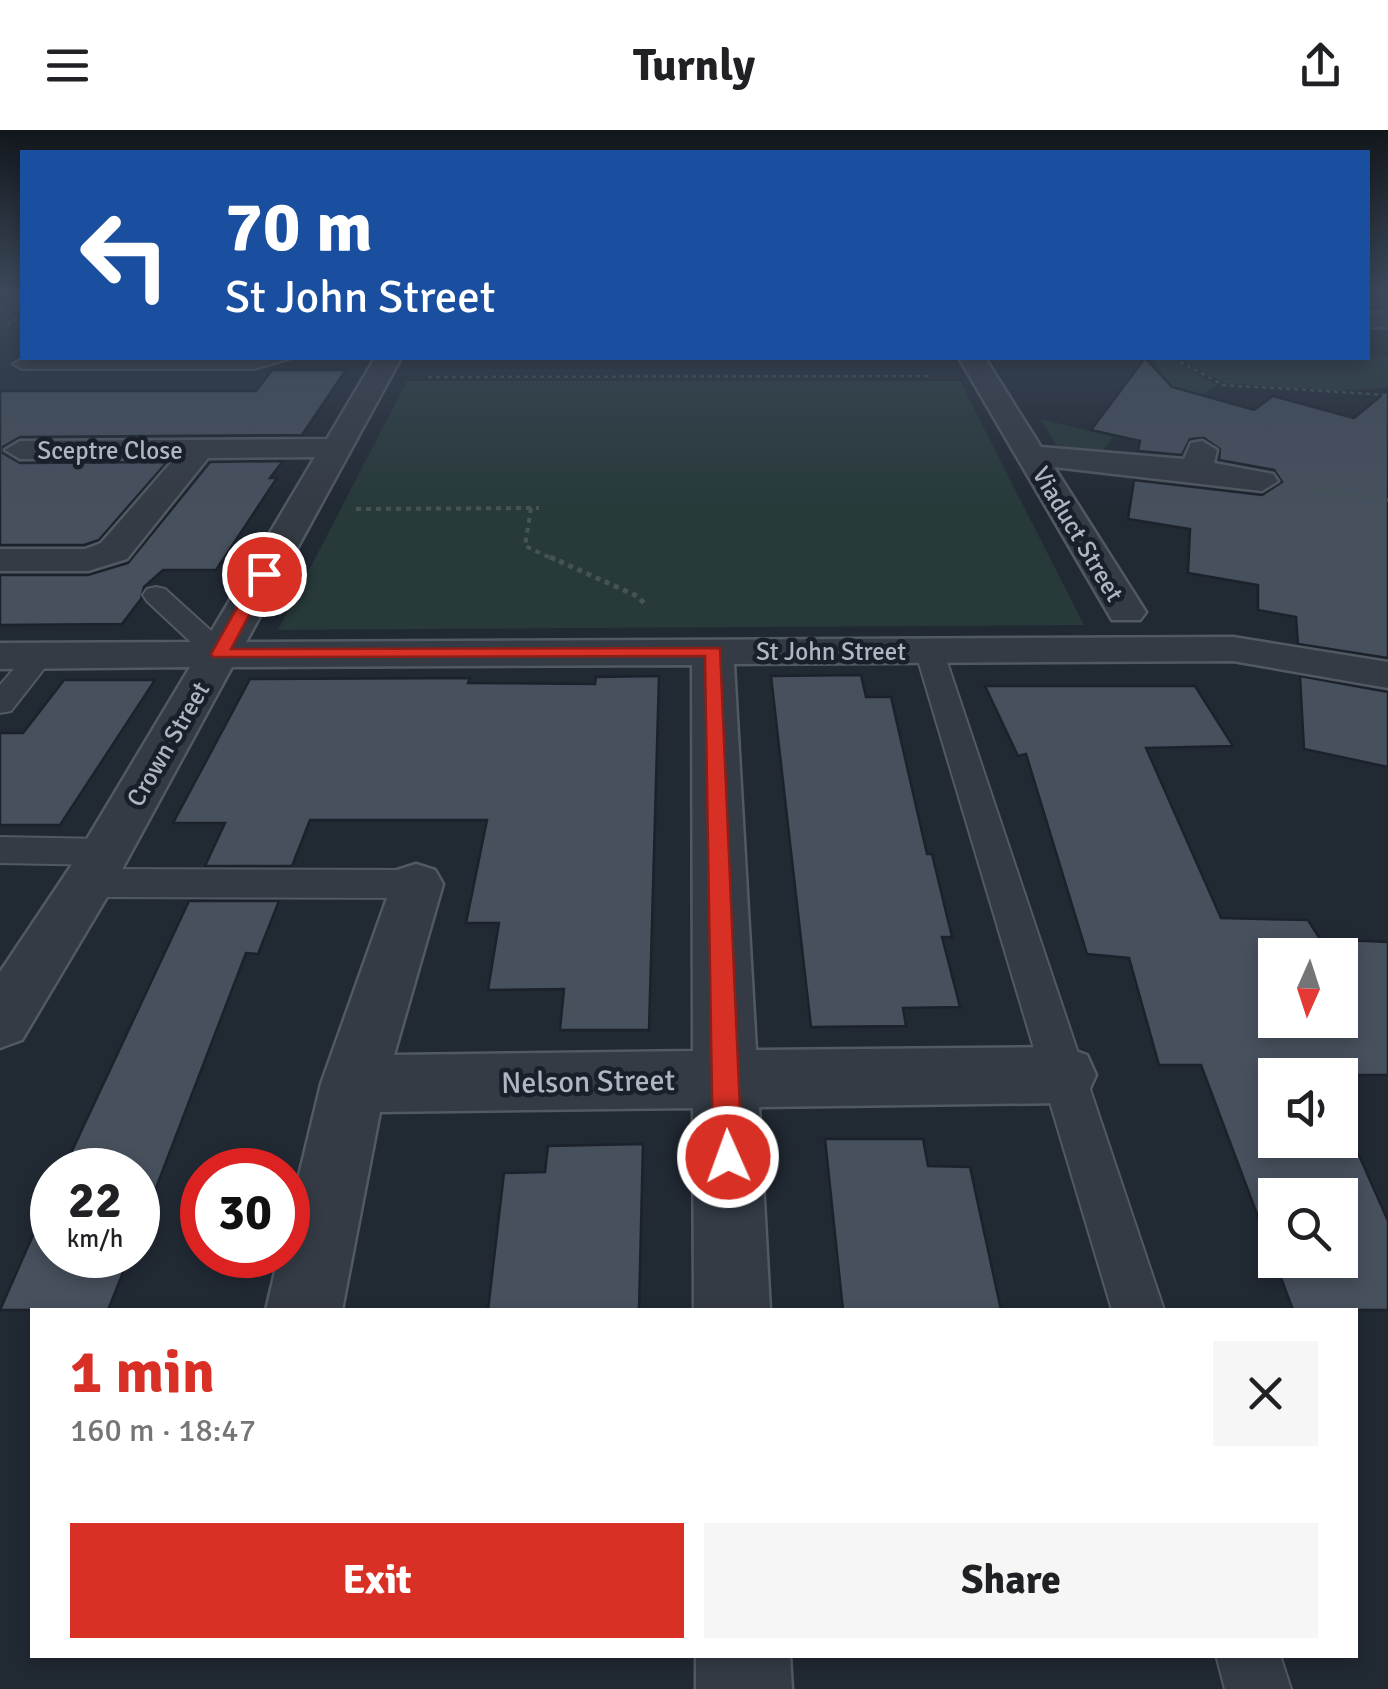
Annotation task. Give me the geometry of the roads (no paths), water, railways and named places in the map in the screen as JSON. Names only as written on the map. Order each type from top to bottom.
[{"type":"street","name":"Viaduct Street","points":[[976,365],[1126,612]]},
{"type":"street","name":"Crown Street","points":[[0,1022],[96,868],[335,448],[404,367]]},
{"type":"street","name":"Sceptre Close","points":[[20,450],[335,448]]},
{"type":"street","name":"Sceptre Close","points":[[0,560],[88,560],[114,551],[199,449]]},
{"type":"street","name":"Viaduct Street","points":[[1030,455],[1199,460],[1262,480]]},
{"type":"street","name":"St John Street","points":[[20,656],[1182,648],[1258,650],[1388,675]]},
{"type":"street","points":[[702,651],[725,1080],[732,1308]]},
{"type":"street","points":[[304,1308],[353,1084],[416,884]]},
{"type":"street","name":"Nelson Street","points":[[353,1084],[1064,1075]]},
{"type":"street","points":[[743,1658],[744,1689]]},
{"type":"lane","points":[[65,382],[85,365]]},
{"type":"lane","points":[[156,595],[220,654]]},
{"type":"lane","points":[[930,650],[1137,1308]]},
{"type":"lane","points":[[0,704],[20,656]]},
{"type":"lane","points":[[0,850],[96,868],[416,884]]},
{"type":"lane","points":[[1249,1658],[1258,1689]]}]
